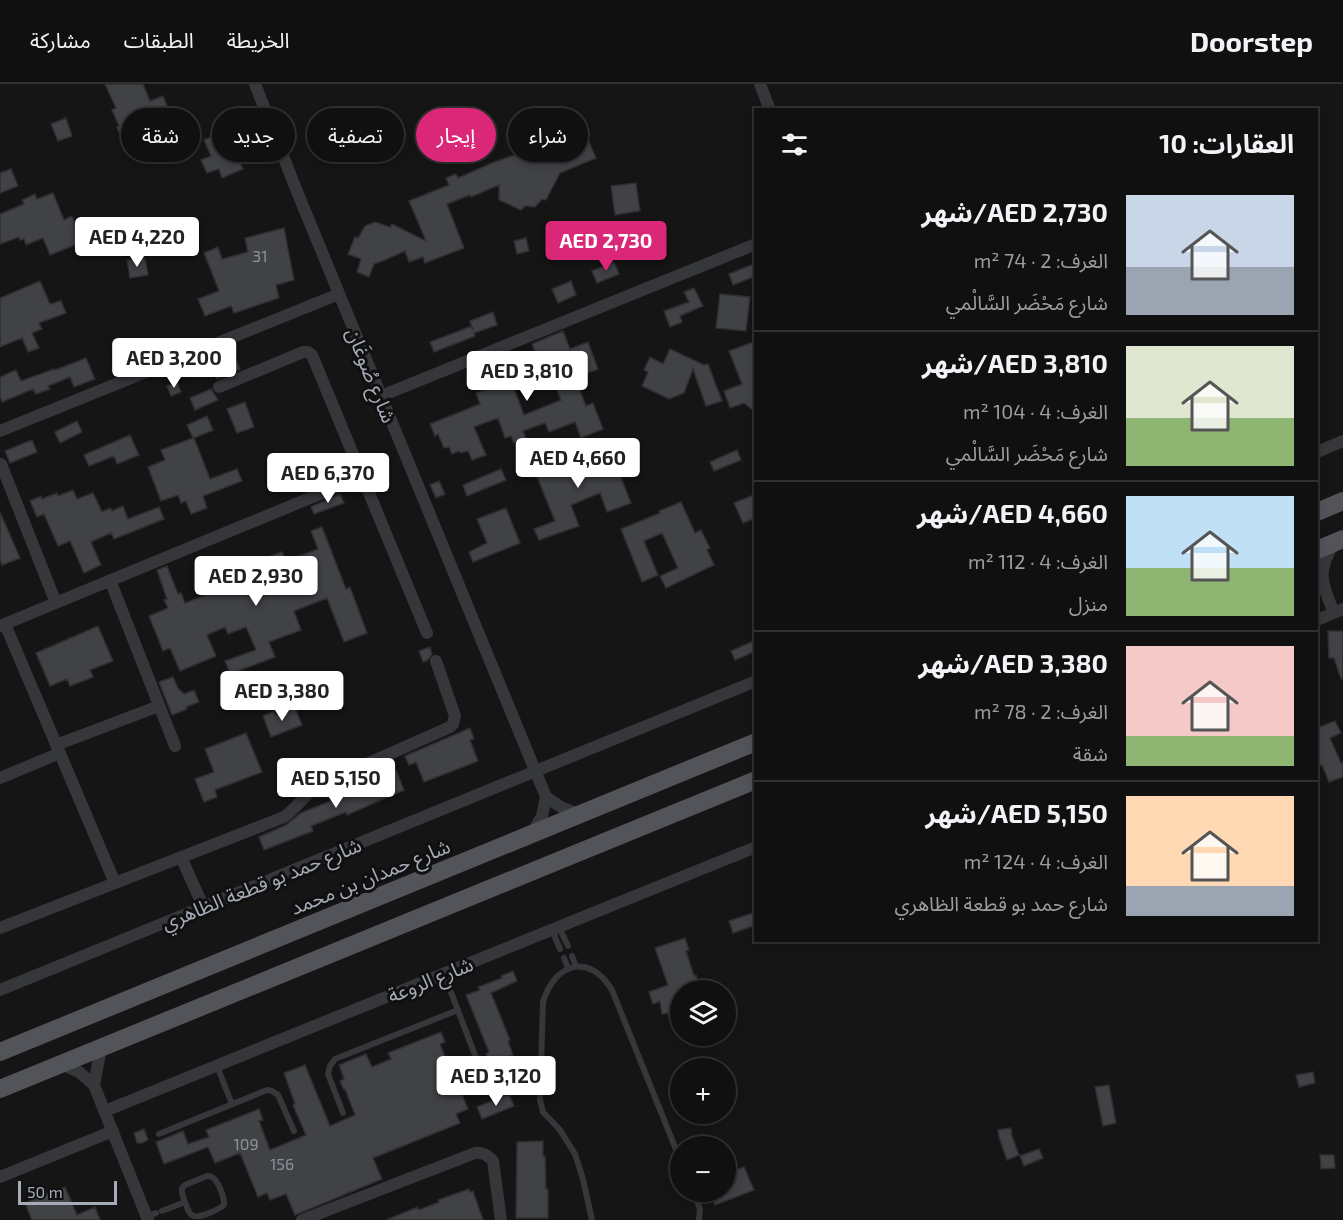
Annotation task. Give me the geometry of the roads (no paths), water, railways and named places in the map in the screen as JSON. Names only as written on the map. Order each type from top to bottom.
[{"type":"main road","points":[[1318,512],[1343,501]]},
{"type":"main road","name":"شارع حمدان بن محمد","points":[[0,1052],[754,743]]},
{"type":"main road","points":[[0,1089],[754,781]]},
{"type":"street","name":"شارع صُوغَان","points":[[255,84],[546,798]]},
{"type":"street","points":[[760,84],[769,108]]},
{"type":"street","points":[[381,396],[754,245]]},
{"type":"street","points":[[0,431],[339,294]]},
{"type":"street","points":[[219,387],[303,352],[312,355],[427,633]]},
{"type":"street","points":[[1318,452],[1343,441]]},
{"type":"street","points":[[1,464],[56,603]]},
{"type":"street","points":[[115,883],[3,625],[362,477]]},
{"type":"street","points":[[1318,620],[1339,611],[1320,581],[1331,544]]},
{"type":"street","points":[[110,580],[175,746]]},
{"type":"street","points":[[0,928],[284,817],[316,786],[450,727],[455,716],[436,661]]},
{"type":"street","name":"شارع حمد بو قطعة الظاهري","points":[[0,990],[754,682]]},
{"type":"street","points":[[0,778],[58,749],[159,706]]},
{"type":"street","points":[[532,834],[542,816],[546,798],[578,814]]},
{"type":"street","name":"شارع الروعة","points":[[105,1111],[754,848]]},
{"type":"street","points":[[182,857],[203,906]]},
{"type":"street","points":[[94,1086],[100,1048]]},
{"type":"street","points":[[61,1064],[79,1072],[94,1086],[112,1131],[153,1215]]},
{"type":"street","points":[[0,1177],[112,1131]]},
{"type":"street","points":[[302,1220],[482,1152],[492,1161],[501,1220]]},
{"type":"lane","points":[[555,929],[568,946]]},
{"type":"lane","points":[[555,929],[560,949]]},
{"type":"lane","points":[[572,956],[576,966]]},
{"type":"lane","points":[[564,958],[568,968]]},
{"type":"lane","points":[[592,1220],[575,1154],[560,1130],[546,1117],[540,1100],[543,1002],[555,979],[568,968],[576,966],[594,970],[601,975],[612,990],[671,1136]]},
{"type":"lane","points":[[444,974],[481,1072],[486,1079],[494,1082],[541,1082]]},
{"type":"lane","points":[[343,1113],[328,1074],[334,1059],[458,1010]]},
{"type":"lane","points":[[217,1066],[232,1104]]},
{"type":"lane","points":[[159,1134],[262,1091],[272,1091],[278,1095],[294,1131]]},
{"type":"lane","points":[[210,1176],[215,1179],[225,1202],[222,1207],[196,1217],[189,1213],[185,1202],[181,1193],[183,1186],[210,1176]]},
{"type":"lane","points":[[153,1215],[185,1202]]},
{"type":"lane","points":[[697,1202],[700,1209],[699,1220]]}]
